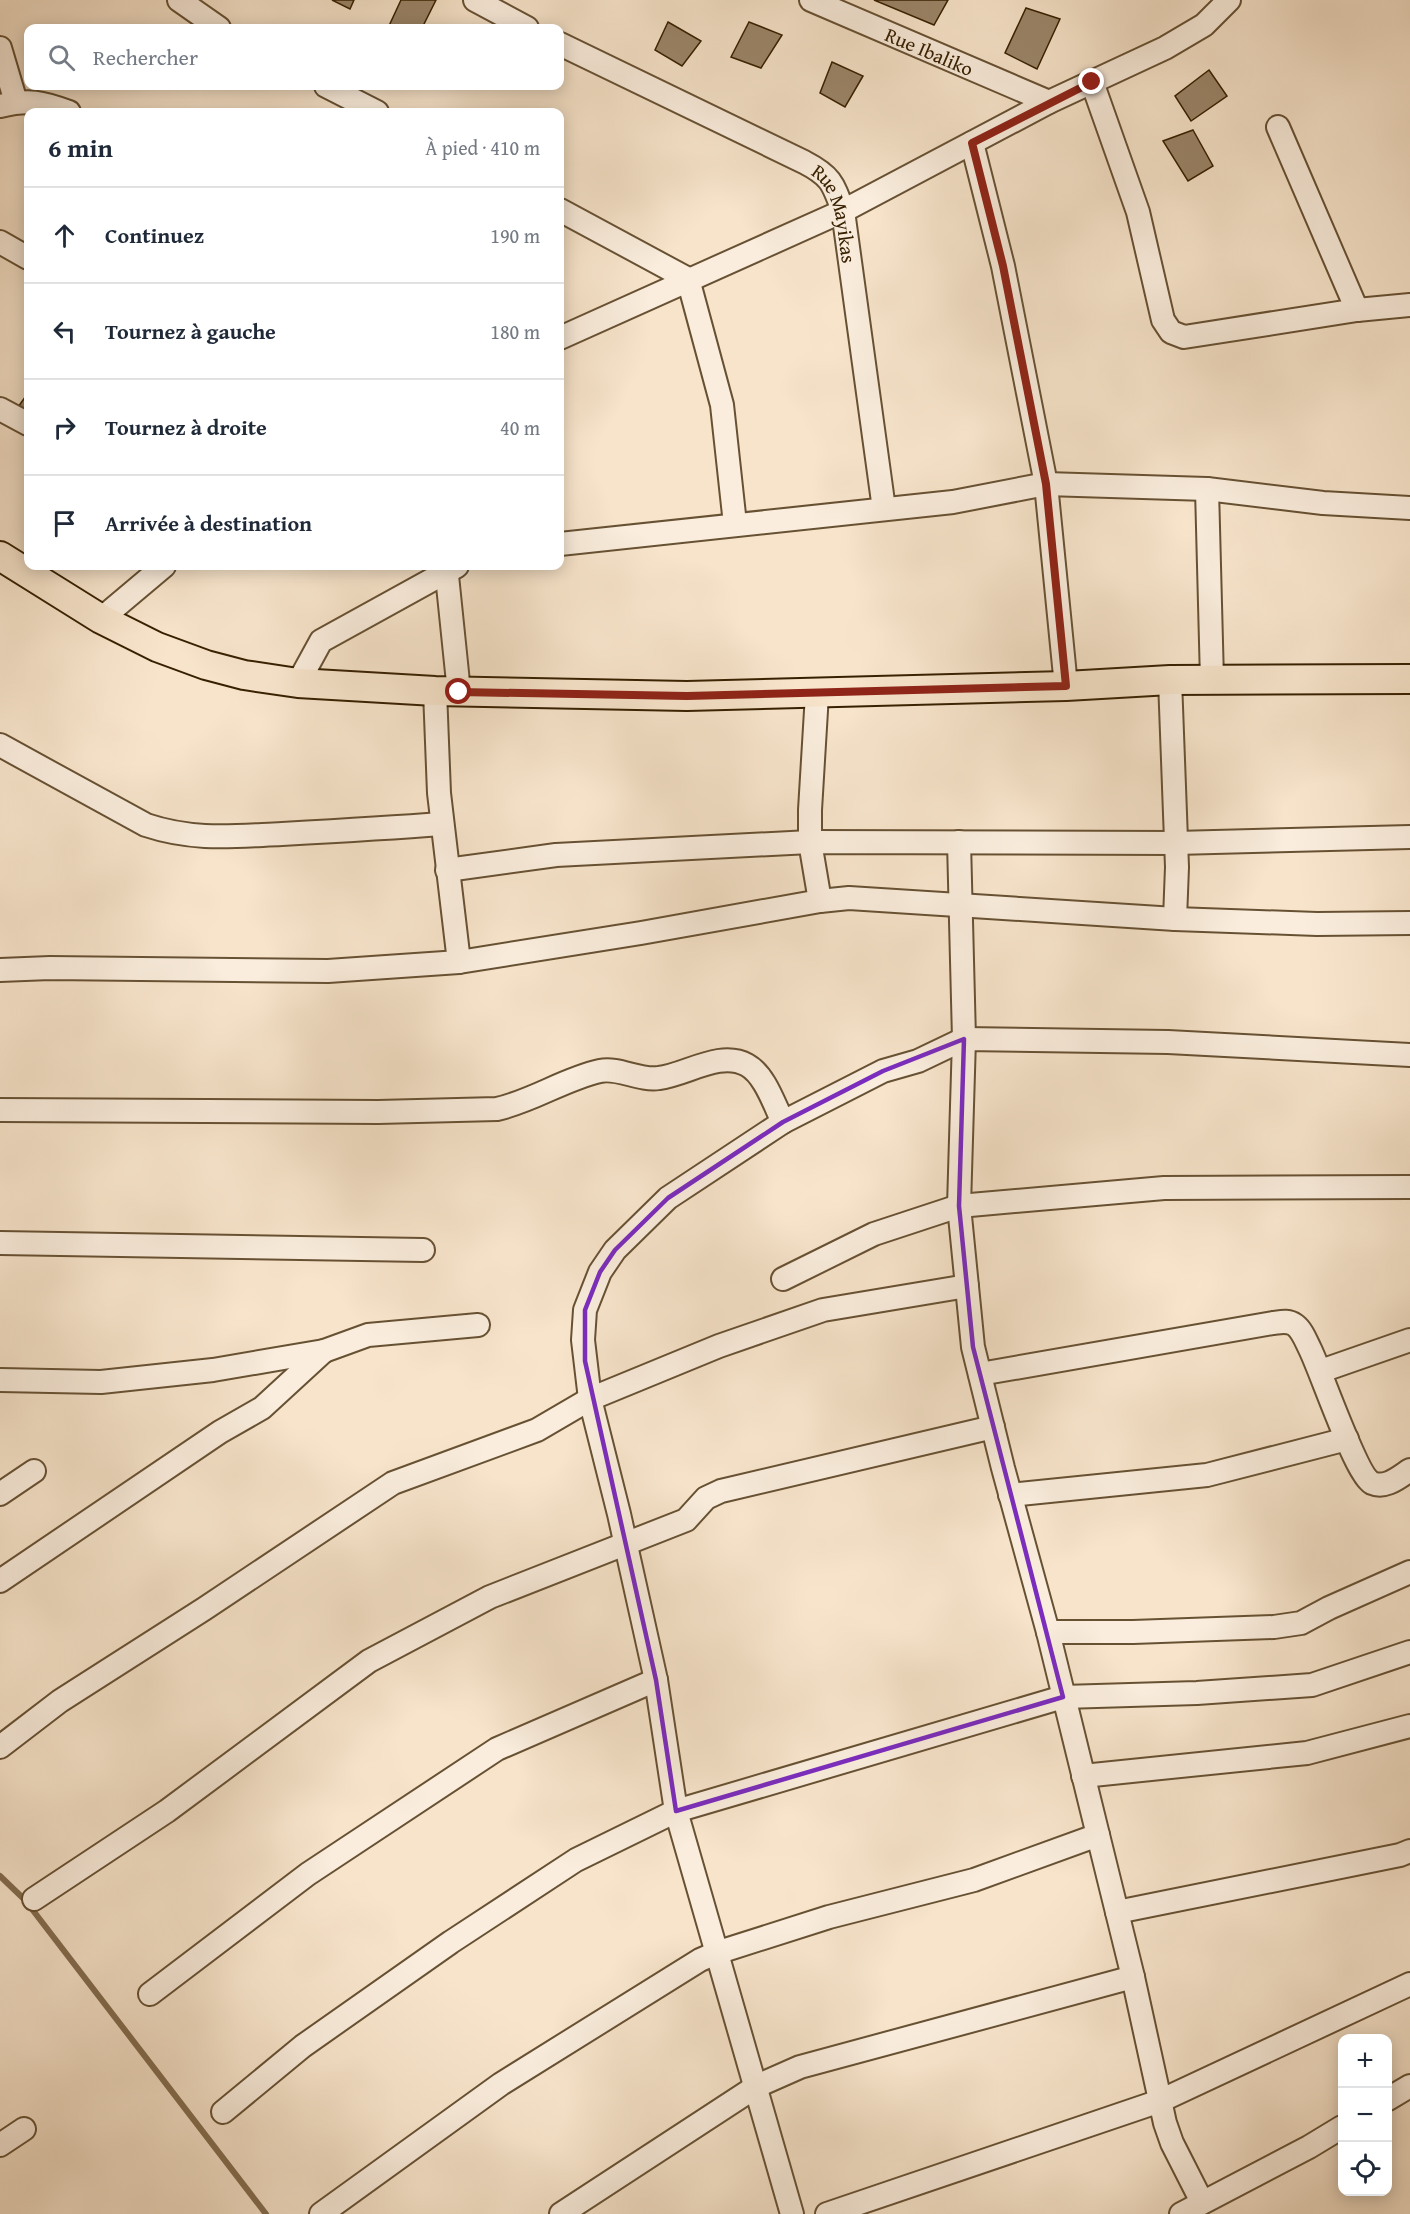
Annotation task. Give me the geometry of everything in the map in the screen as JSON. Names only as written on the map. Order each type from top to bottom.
[{"type":"main road","points":[[0,556],[101,619],[157,647],[206,665],[244,675],[298,683],[447,691],[687,696],[1066,686],[1170,680],[1410,679]]},
{"type":"street","points":[[179,0],[213,24]]},
{"type":"street","points":[[475,0],[520,24]]},
{"type":"street","name":"Rue Ibaliko","points":[[811,0],[1049,102]]},
{"type":"street","points":[[564,336],[843,211],[1049,102],[1165,48],[1204,25],[1229,0]]},
{"type":"street","name":"Rue Mayikas","points":[[564,46],[822,172],[834,185],[843,211],[884,509]]},
{"type":"street","points":[[0,48],[8,104],[27,101],[57,108]]},
{"type":"street","points":[[1092,82],[1138,212],[1163,320],[1171,332],[1184,337],[1357,310],[1410,305]]},
{"type":"street","points":[[334,90],[369,108]]},
{"type":"street","points":[[1278,127],[1357,310]]},
{"type":"street","points":[[972,143],[1003,266],[1046,484],[1066,686]]},
{"type":"street","points":[[564,212],[688,279],[722,405],[735,524]]},
{"type":"street","points":[[0,242],[24,256]]},
{"type":"street","points":[[0,409],[24,422]]},
{"type":"street","points":[[564,544],[952,502],[1046,484],[1207,489],[1323,503],[1410,508]]},
{"type":"street","points":[[1207,489],[1212,680]]},
{"type":"street","points":[[101,619],[159,570]]},
{"type":"street","points":[[298,683],[321,641],[445,570]]},
{"type":"street","points":[[450,570],[442,824],[459,962]]},
{"type":"street","points":[[1170,680],[1177,867],[1175,919]]},
{"type":"street","points":[[817,694],[810,842],[819,901]]},
{"type":"street","points":[[0,745],[146,825],[170,833],[199,837],[367,830],[442,824]]},
{"type":"street","points":[[447,870],[556,855],[810,842],[1176,843],[1410,837]]},
{"type":"street","points":[[959,842],[964,1039],[959,1206],[973,1347],[1010,1495],[1048,1632],[1133,1977],[1160,2101],[1172,2143],[1202,2202]]},
{"type":"street","points":[[0,970],[50,968],[328,971],[459,962],[819,901],[849,898],[1175,919],[1317,924],[1410,923]]},
{"type":"street","points":[[792,2214],[676,1810],[656,1680],[626,1543],[590,1399],[583,1340],[585,1310],[600,1272],[615,1250],[668,1198],[783,1122],[883,1071],[918,1061],[964,1039],[1168,1042],[1410,1055]]},
{"type":"street","points":[[0,1110],[378,1112],[498,1109],[512,1106],[585,1075],[604,1070],[657,1079],[718,1061],[736,1061],[748,1065],[758,1074],[783,1122]]},
{"type":"street","points":[[783,1279],[874,1234],[959,1206],[1164,1188],[1410,1187]]},
{"type":"street","points":[[0,1243],[423,1250]]},
{"type":"street","points":[[0,1747],[60,1701],[204,1609],[393,1483],[537,1430],[590,1399],[719,1346],[824,1310],[967,1286]]},
{"type":"street","points":[[980,1374],[1284,1321],[1298,1327],[1321,1371],[1347,1439],[1366,1478],[1372,1483],[1386,1484],[1410,1470]]},
{"type":"street","points":[[0,1380],[101,1382],[213,1370],[324,1351],[368,1335],[478,1325]]},
{"type":"street","points":[[1321,1371],[1410,1341]]},
{"type":"street","points":[[0,1581],[220,1432],[262,1408],[324,1351]]},
{"type":"street","points":[[34,1899],[167,1811],[369,1661],[490,1596],[686,1520],[706,1498],[721,1491],[993,1427]]},
{"type":"street","points":[[1010,1495],[1207,1475],[1347,1439]]},
{"type":"street","points":[[0,1494],[34,1471]]},
{"type":"street","points":[[1048,1632],[1156,1632],[1274,1627],[1301,1623],[1410,1572]]},
{"type":"street","points":[[223,2112],[303,2046],[452,1942],[576,1860],[676,1810],[1063,1698],[1197,1693],[1312,1685],[1410,1652]]},
{"type":"street","points":[[150,1994],[308,1874],[497,1749],[656,1680]]},
{"type":"street","points":[[1083,1776],[1307,1753],[1410,1726]]},
{"type":"street","points":[[321,2214],[501,2084],[700,1960],[829,1917],[974,1880],[1098,1835]]},
{"type":"street","points":[[1117,1912],[1400,1855],[1410,1851]]},
{"type":"street","points":[[561,2214],[757,2086],[800,2067],[1133,1977]]},
{"type":"street","points":[[827,2214],[1160,2101],[1410,1984]]},
{"type":"street","points":[[1392,2097],[1410,2086]]},
{"type":"street","points":[[0,2145],[24,2129]]},
{"type":"street","points":[[1181,2214],[1338,2129]]},
{"type":"highlighted area","points":[[964,1039],[959,1206],[973,1347],[1063,1697],[676,1811],[656,1680],[585,1361],[585,1310],[600,1272],[615,1250],[668,1198],[783,1122],[883,1071]]},
{"type":"building","points":[[332,0],[354,0],[350,9]]},
{"type":"building","points":[[401,0],[436,0],[424,24],[390,24]]},
{"type":"building","points":[[874,0],[948,0],[934,25]]},
{"type":"building","points":[[1026,8],[1060,19],[1037,69],[1005,53]]},
{"type":"building","points":[[668,22],[701,41],[682,66],[655,50]]},
{"type":"building","points":[[749,22],[782,35],[761,68],[731,57]]},
{"type":"building","points":[[832,62],[863,76],[845,107],[820,93]]},
{"type":"building","points":[[1209,70],[1227,96],[1191,121],[1175,96]]},
{"type":"building","points":[[1193,130],[1213,166],[1188,181],[1163,141]]},
{"type":"building","points":[[24,399],[24,411],[18,407]]},
{"type":"waterway","points":[[0,1876],[25,1900],[266,2214]]},
{"type":"route","points":[[459,692],[687,696],[1066,686],[1046,484],[1003,266],[972,143],[1092,82]]}]
